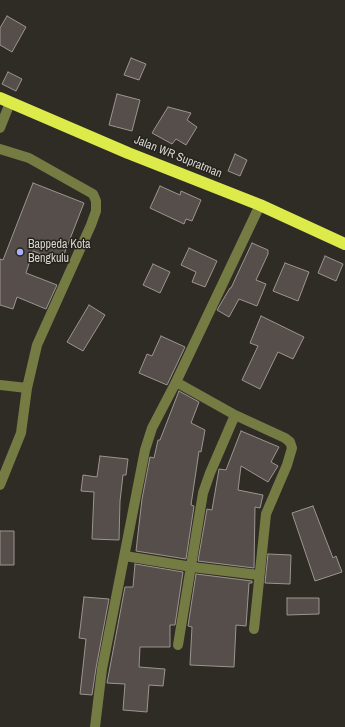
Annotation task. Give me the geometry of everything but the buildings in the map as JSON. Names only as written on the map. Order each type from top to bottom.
[{"type":"highway","name":"Jalan WR Supratman","points":[[5,101],[260,205],[345,244]]},
{"type":"street","points":[[0,128],[5,101]]},
{"type":"street","points":[[0,149],[35,162],[93,194],[96,201],[96,211],[91,225],[37,345],[27,388],[21,433],[0,485]]},
{"type":"street","points":[[95,727],[102,669],[145,450],[152,428],[176,382],[260,205]]},
{"type":"street","points":[[176,382],[235,415],[285,438],[290,442],[292,448],[287,465],[266,514],[254,629]]},
{"type":"street","points":[[0,385],[27,388]]},
{"type":"street","points":[[178,645],[203,493],[235,415]]},
{"type":"street","points":[[124,556],[192,567],[259,575]]},
{"type":"place","name":"Bappeda Kota Bengkulu","points":[[20,252]]}]
